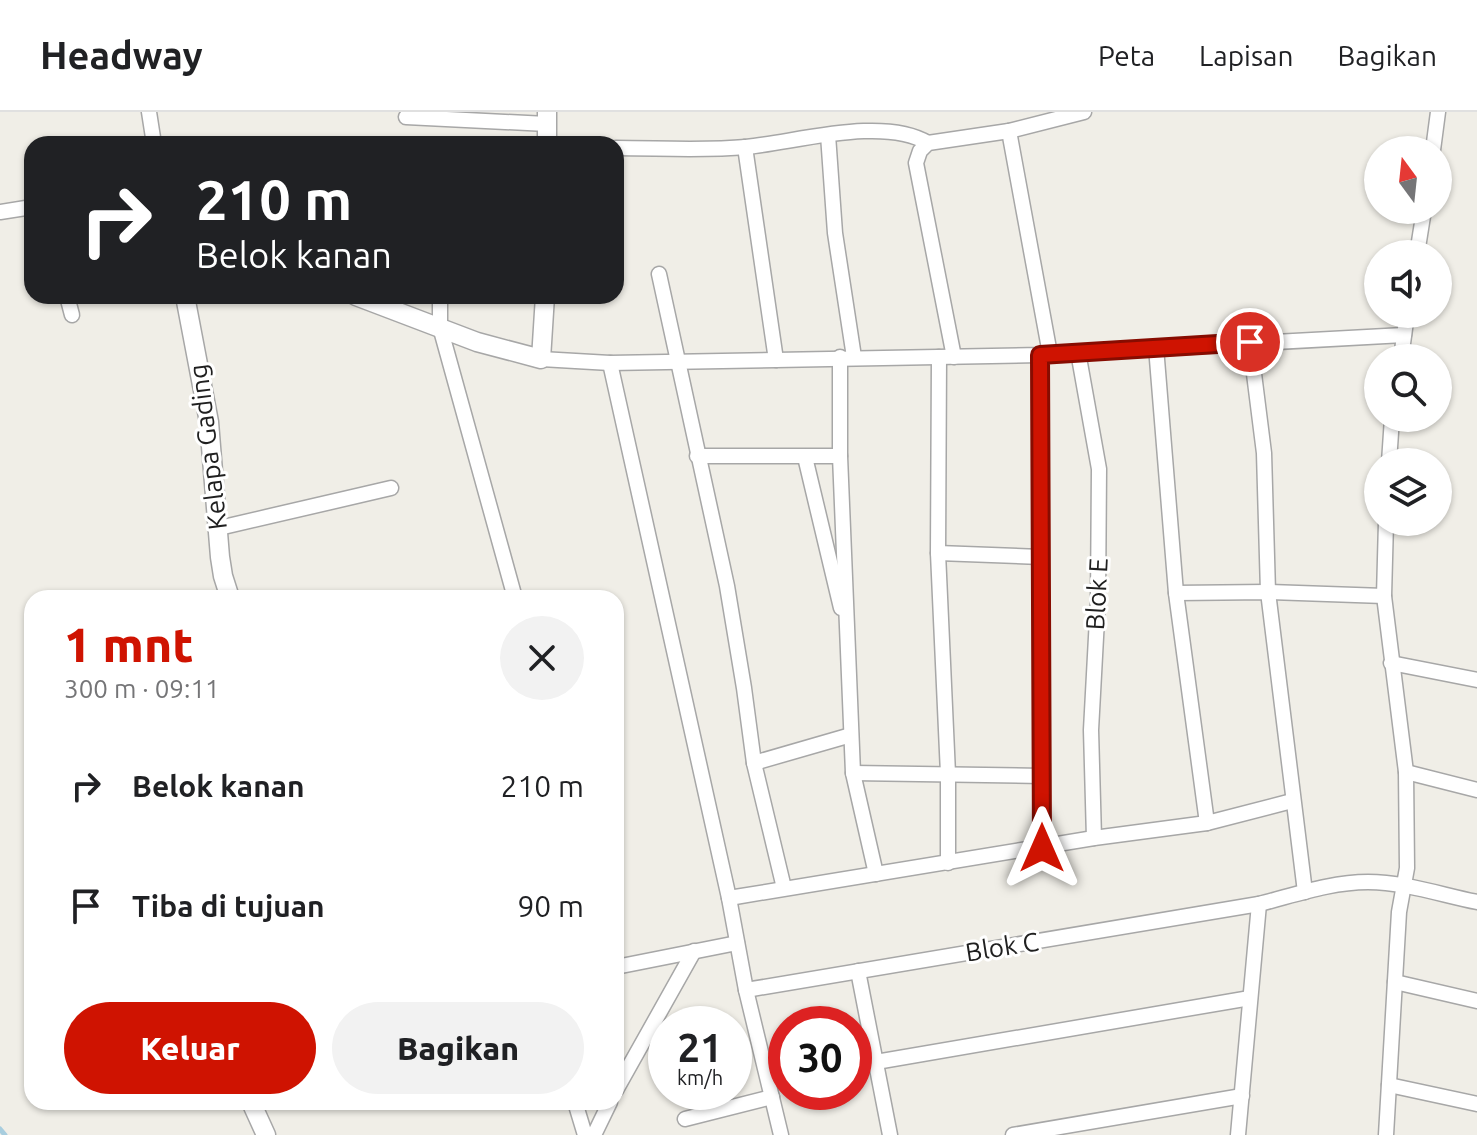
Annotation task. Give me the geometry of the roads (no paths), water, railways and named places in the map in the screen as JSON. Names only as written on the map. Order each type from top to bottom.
[{"type":"street","points":[[149,112],[153,136]]},
{"type":"street","points":[[948,863],[948,774],[938,553],[946,357],[916,163],[920,151],[928,143],[1009,131],[1084,112]]},
{"type":"street","points":[[1435,136],[1438,112]]},
{"type":"street","points":[[406,117],[547,118]]},
{"type":"street","points":[[624,148],[745,147],[828,135],[901,131],[928,143]]},
{"type":"street","points":[[1009,131],[1045,355],[1041,557],[1042,848]]},
{"type":"street","points":[[828,135],[847,357],[840,456],[853,773],[876,874]]},
{"type":"street","points":[[745,147],[776,360]]},
{"type":"street","points":[[0,212],[24,208]]},
{"type":"street","points":[[659,274],[727,586],[754,763],[784,888]]},
{"type":"street","points":[[69,304],[72,315]]},
{"type":"street","name":"Kelapa Gading","points":[[187,304],[209,422],[223,576],[227,590]]},
{"type":"street","points":[[378,304],[477,342],[541,359],[610,363],[1045,355],[1404,335]]},
{"type":"street","points":[[440,304],[440,327],[513,590]]},
{"type":"street","points":[[541,359],[544,304]]},
{"type":"street","points":[[1403,344],[1405,328]]},
{"type":"street","points":[[1250,342],[1264,453],[1268,592],[1305,892]]},
{"type":"street","points":[[1156,347],[1176,593],[1207,823]]},
{"type":"street","name":"Blok E","points":[[1078,352],[1099,469],[1098,600],[1091,730],[1094,838]]},
{"type":"street","points":[[610,363],[768,1081]]},
{"type":"street","points":[[697,456],[840,456]]},
{"type":"street","points":[[805,457],[848,641]]},
{"type":"street","points":[[219,528],[391,488]]},
{"type":"street","points":[[1386,536],[1384,596],[1406,772],[1407,868],[1399,912],[1386,1135]]},
{"type":"street","points":[[938,553],[1041,557]]},
{"type":"street","points":[[1176,593],[1384,596]]},
{"type":"street","points":[[1391,663],[1477,680]]},
{"type":"street","points":[[754,763],[851,735]]},
{"type":"street","points":[[1406,772],[1477,790]]},
{"type":"street","points":[[853,773],[1042,776]]},
{"type":"street","points":[[729,898],[1094,838],[1207,823],[1292,801]]},
{"type":"street","name":"Blok C","points":[[746,990],[1259,904],[1334,884],[1369,882],[1403,886],[1477,902]]},
{"type":"street","points":[[1238,1135],[1259,904]]},
{"type":"street","points":[[624,965],[737,943]]},
{"type":"street","points":[[624,1076],[694,951]]},
{"type":"street","points":[[858,971],[890,1135]]},
{"type":"street","points":[[1395,982],[1477,1001]]},
{"type":"street","points":[[876,1062],[1250,998]]},
{"type":"street","points":[[1389,1085],[1477,1104]]},
{"type":"street","points":[[1013,1135],[1242,1096]]},
{"type":"street","points":[[685,1119],[768,1098]]},
{"type":"street","points":[[255,1110],[266,1135]]},
{"type":"street","points":[[577,1110],[585,1135]]},
{"type":"street","points":[[594,1135],[606,1110]]},
{"type":"street","points":[[775,1110],[781,1135]]},
{"type":"waterway","points":[[0,1129],[5,1135]]}]
